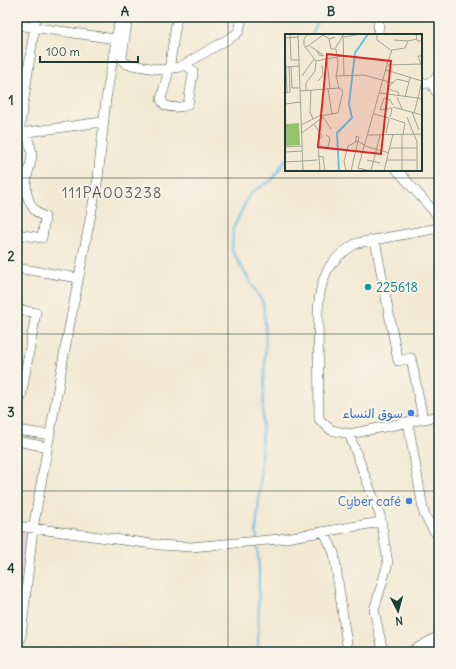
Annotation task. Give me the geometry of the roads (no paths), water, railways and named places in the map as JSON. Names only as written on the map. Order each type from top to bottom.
[{"type":"street","points":[[17,234],[42,238],[45,217],[34,210],[30,203],[26,180],[32,155],[31,147],[20,133],[36,17]]},
{"type":"street","points":[[17,651],[21,602],[47,447],[99,167],[102,122],[120,17]]},
{"type":"street","points":[[128,17],[122,57],[123,61],[126,64],[150,69],[169,70],[185,64],[235,35],[239,31],[242,17]]},
{"type":"street","points":[[177,17],[169,70],[162,99],[165,105],[182,107],[188,104],[193,71],[185,64]]},
{"type":"street","points":[[378,34],[379,17]]},
{"type":"street","points":[[17,25],[116,39]]},
{"type":"street","points":[[439,74],[433,80],[434,89],[439,95]]},
{"type":"street","points":[[422,84],[433,82]]},
{"type":"street","points":[[20,133],[102,122]]},
{"type":"street","points":[[398,171],[437,215],[439,214]]},
{"type":"street","points":[[17,193],[19,179],[26,180]]},
{"type":"street","points":[[439,228],[357,242],[338,256],[329,266],[323,278],[318,311],[319,419],[331,430],[349,434],[439,416]]},
{"type":"street","points":[[375,240],[398,361],[411,358],[423,419]]},
{"type":"street","points":[[17,268],[79,278]]},
{"type":"street","points":[[17,309],[36,313],[21,397],[17,396]]},
{"type":"street","points":[[408,422],[424,514],[434,531],[439,536]]},
{"type":"street","points":[[17,430],[50,435]]},
{"type":"street","points":[[349,434],[381,522],[388,563],[374,610],[383,652]]},
{"type":"street","points":[[17,441],[47,447]]},
{"type":"street","points":[[17,526],[170,546],[191,547],[280,539],[381,522]]},
{"type":"street","points":[[324,532],[335,556],[348,652]]},
{"type":"street","points":[[410,652],[439,636]]},
{"type":"street","points":[[429,642],[437,652]]},
{"type":"waterway","points":[[312,34],[317,24],[318,17]]},
{"type":"waterway","points":[[257,538],[256,529],[260,490],[266,333],[263,303],[232,251],[233,229],[250,193],[272,180],[285,160]]},
{"type":"waterway","points":[[257,544],[259,568],[258,652]]},
{"type":"place","name":"225618","points":[[368,287]]},
{"type":"place","name":"سوق النساء","points":[[411,413]]},
{"type":"place","name":"Cyber café","points":[[409,501]]},
{"type":"district","name":"111PA003238","points":[[112,193]]}]
